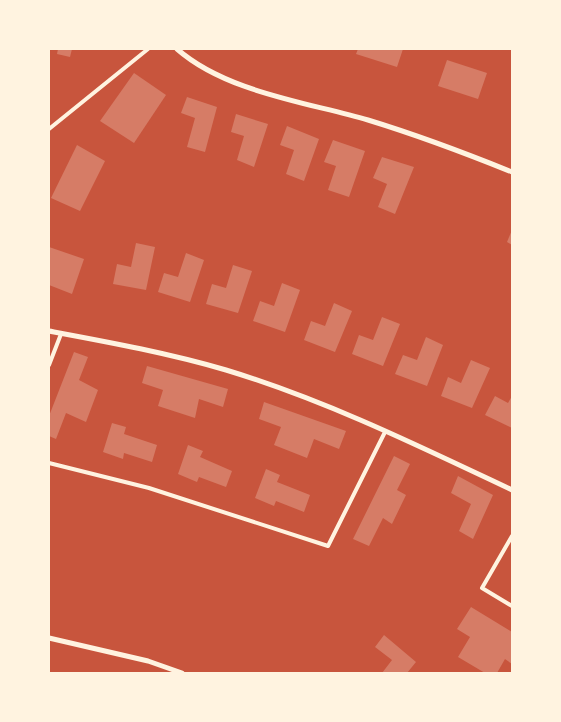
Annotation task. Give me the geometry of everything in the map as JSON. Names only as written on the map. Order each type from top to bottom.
[{"type":"street","points":[[176,49],[187,58],[222,78],[280,97],[367,120],[433,141],[512,172]]},
{"type":"street","points":[[49,331],[134,348],[226,370],[314,401],[512,490]]},
{"type":"street","points":[[49,638],[148,661],[182,673]]},
{"type":"lane","points":[[49,129],[148,49]]},
{"type":"lane","points":[[49,365],[61,334]]},
{"type":"lane","points":[[49,463],[149,488],[328,546],[386,432]]},
{"type":"lane","points":[[512,536],[482,588],[512,606]]},
{"type":"building","points":[[58,49],[72,49],[70,57],[57,54]]},
{"type":"building","points":[[358,49],[403,49],[397,67],[356,54]]},
{"type":"building","points":[[447,60],[487,73],[478,99],[438,86]]},
{"type":"building","points":[[134,73],[166,95],[134,143],[100,121]]},
{"type":"building","points":[[187,97],[217,107],[205,152],[187,147],[195,118],[181,113]]},
{"type":"building","points":[[236,114],[268,124],[254,167],[237,160],[244,136],[231,132]]},
{"type":"building","points":[[287,126],[319,139],[304,181],[286,174],[294,150],[280,145]]},
{"type":"building","points":[[333,140],[365,151],[349,197],[328,190],[336,166],[324,162]]},
{"type":"building","points":[[77,145],[105,161],[80,211],[51,198]]},
{"type":"building","points":[[382,157],[414,167],[395,214],[378,207],[387,184],[373,178]]},
{"type":"building","points":[[512,230],[512,245],[507,242]]},
{"type":"building","points":[[136,243],[155,247],[146,290],[113,284],[117,264],[131,267]]},
{"type":"building","points":[[49,247],[84,259],[72,294],[49,285]]},
{"type":"building","points":[[186,253],[204,260],[190,302],[158,292],[164,273],[178,277]]},
{"type":"building","points":[[233,265],[252,271],[238,313],[206,304],[212,284],[226,288]]},
{"type":"building","points":[[282,283],[300,290],[285,332],[253,321],[260,301],[274,306]]},
{"type":"building","points":[[334,303],[352,311],[335,352],[304,340],[311,321],[325,326]]},
{"type":"building","points":[[382,317],[400,324],[383,366],[352,354],[359,335],[373,340]]},
{"type":"building","points":[[426,337],[443,345],[427,386],[395,374],[403,355],[417,360]]},
{"type":"building","points":[[74,352],[88,357],[79,380],[98,390],[86,422],[66,413],[56,439],[49,436],[49,416]]},
{"type":"building","points":[[471,360],[490,368],[472,408],[441,396],[448,377],[461,383]]},
{"type":"building","points":[[147,366],[228,389],[223,407],[199,399],[195,418],[158,406],[163,390],[142,383]]},
{"type":"building","points":[[495,396],[508,403],[512,396],[512,428],[485,415]]},
{"type":"building","points":[[264,402],[346,431],[339,449],[314,439],[307,458],[274,445],[281,427],[259,419]]},
{"type":"building","points":[[112,423],[126,427],[124,434],[157,445],[152,462],[124,453],[123,459],[103,452]]},
{"type":"building","points":[[188,445],[203,451],[200,457],[232,471],[226,487],[199,477],[197,482],[178,474]]},
{"type":"building","points":[[394,456],[410,464],[397,490],[406,495],[392,524],[383,518],[369,546],[353,539]]},
{"type":"building","points":[[266,469],[280,475],[277,482],[310,495],[304,512],[276,501],[274,506],[255,498]]},
{"type":"building","points":[[458,476],[493,495],[473,539],[459,531],[471,504],[451,493]]},
{"type":"building","points":[[471,607],[512,632],[512,664],[505,659],[497,673],[485,673],[458,657],[470,637],[457,629]]},
{"type":"building","points":[[384,635],[416,662],[407,673],[382,673],[392,660],[375,647]]}]
